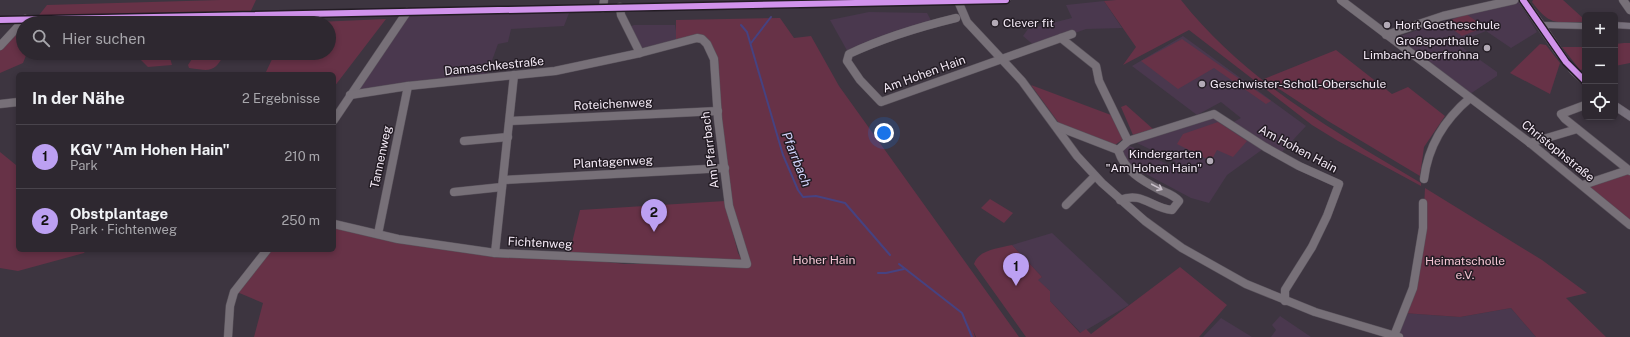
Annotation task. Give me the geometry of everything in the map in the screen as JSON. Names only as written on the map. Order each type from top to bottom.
[{"type":"main road","points":[[189,16],[407,12],[604,4],[620,8],[1006,0]]},
{"type":"main road","points":[[1523,0],[1541,25],[1554,47],[1572,70],[1582,78]]},
{"type":"main road","points":[[0,20],[16,19]]},
{"type":"main road","points":[[1541,25],[1582,26]]},
{"type":"main road","points":[[1618,25],[1630,26]]},
{"type":"main road","points":[[1618,107],[1630,117]]},
{"type":"street","name":"Christophstraße","points":[[1341,0],[1530,143],[1630,225]]},
{"type":"street","points":[[1386,35],[1443,16],[1514,0]]},
{"type":"street","points":[[1623,0],[1630,10]]},
{"type":"street","points":[[958,1],[967,22],[1022,81],[1078,156],[1095,176],[1120,200],[1145,221],[1182,248],[1246,284],[1285,301],[1315,312],[1396,336],[1413,288],[1423,228],[1423,203]]},
{"type":"street","points":[[620,8],[621,15],[640,52]]},
{"type":"street","points":[[336,117],[407,12]]},
{"type":"street","name":"Am Hohen Hain","points":[[956,18],[894,35],[865,46],[849,54],[848,61],[860,80],[881,102],[1072,34]]},
{"type":"street","points":[[0,46],[16,29]]},
{"type":"street","name":"Damaschkestraße","points":[[350,95],[408,86],[555,71],[697,38]]},
{"type":"street","name":"Am Pfarrbach","points":[[697,38],[702,39],[707,44],[714,59],[718,111],[729,206],[747,264]]},
{"type":"street","points":[[1061,38],[1096,66],[1099,81],[1128,142]]},
{"type":"street","points":[[495,253],[514,75]]},
{"type":"street","name":"Tannenweg","points":[[378,234],[408,86]]},
{"type":"street","points":[[1424,179],[1426,162],[1437,138],[1456,110],[1470,98]]},
{"type":"street","points":[[0,104],[16,102]]},
{"type":"street","points":[[1582,106],[1562,112],[1562,116],[1629,170]]},
{"type":"street","name":"Roteichenweg","points":[[510,121],[718,111]]},
{"type":"street","name":"Am Hohen Hain","points":[[1118,150],[1128,142],[1214,114],[1265,147],[1299,166],[1339,184],[1327,216],[1312,247],[1285,290],[1285,301]]},
{"type":"street","points":[[1055,126],[1118,150],[1121,160],[1129,172],[1176,197],[1179,201],[1172,210],[1167,210],[1134,196],[1126,196],[1120,200]]},
{"type":"street","points":[[1530,143],[1577,129]]},
{"type":"street","points":[[464,141],[508,137]]},
{"type":"street","name":"Plantagenweg","points":[[454,192],[502,184],[725,168]]},
{"type":"street","points":[[1582,185],[1629,170]]},
{"type":"street","points":[[1066,205],[1095,176]]},
{"type":"street","name":"Fichtenweg","points":[[336,224],[439,246],[495,253],[747,264]]},
{"type":"street","points":[[228,337],[230,306],[234,292],[265,252]]},
{"type":"shaded area","points":[[1104,1],[1122,28],[1086,29],[1036,47],[1023,36],[1028,29],[1072,18],[1066,5]]},
{"type":"shaded area","points":[[1518,1],[1537,32],[1511,48],[1486,31],[1456,43],[1497,72],[1497,76],[1470,94],[1394,38],[1472,12]]},
{"type":"shaded area","points":[[571,8],[564,26],[511,29],[508,42],[498,44],[486,77],[350,95],[406,13]]},
{"type":"shaded area","points":[[869,12],[927,13],[933,24],[849,54],[830,20]]},
{"type":"shaded area","points":[[634,25],[675,25],[678,42],[640,53],[627,28]]},
{"type":"shaded area","name":"Geschwister-Scholl-Oberschule","points":[[1183,36],[1306,126],[1280,154],[1230,124],[1241,118],[1221,102],[1197,115],[1132,66]]},
{"type":"shaded area","name":"Kindergarten \"Am Hohen Hain\"","points":[[1215,117],[1263,149],[1227,175],[1209,203],[1191,198],[1146,174],[1135,173],[1122,152],[1128,145],[1173,167],[1176,162],[1167,158],[1166,160],[1159,156],[1160,154],[1137,143]]},
{"type":"shaded area","points":[[1052,233],[1129,305],[1081,333],[1050,301],[1050,291],[1037,280],[1042,277],[1012,245]]},
{"type":"shaded area","points":[[1511,308],[1536,337],[1399,337],[1403,313],[1460,317]]},
{"type":"shaded area","points":[[1280,316],[1311,337],[1271,337],[1276,330],[1272,325]]},
{"type":"shaded area","points":[[1221,318],[1252,337],[1203,337]]},
{"type":"green space","points":[[256,0],[249,15],[214,16],[38,16],[47,5]]},
{"type":"green space","points":[[1181,0],[1206,29],[1262,80],[1324,124],[1421,183],[1421,186],[1338,141],[1312,125],[1189,30],[1123,65],[1136,47],[1104,1]]},
{"type":"green space","points":[[1533,0],[1563,0],[1582,17],[1582,22],[1560,22],[1549,19],[1544,16],[1532,2]]},
{"type":"green space","points":[[1466,14],[1485,27],[1462,36],[1444,23]]},
{"type":"green space","name":"Hoher Hain","points":[[780,18],[794,38],[811,36],[839,86],[1019,337],[976,337],[973,330],[975,337],[254,337],[263,303],[237,292],[268,252],[336,252],[336,226],[398,239],[625,264],[747,264],[729,206],[714,59],[704,42],[691,38],[676,39],[676,20]]},
{"type":"green space","points":[[386,19],[336,84],[336,72],[266,72],[272,60],[336,60],[336,21]]},
{"type":"green space","points":[[16,29],[16,60],[24,60],[23,63],[0,73],[0,46]]},
{"type":"green space","points":[[1182,39],[1271,101],[1266,104],[1214,68],[1178,89],[1141,61]]},
{"type":"green space","points":[[1630,43],[1630,63],[1618,65],[1618,44]]},
{"type":"green space","points":[[1540,44],[1546,45],[1560,63],[1550,94],[1510,73]]},
{"type":"green space","points":[[1562,47],[1582,47],[1582,70],[1580,70]]},
{"type":"green space","points":[[1336,50],[1392,94],[1408,87],[1445,116],[1424,147],[1420,176],[1328,121],[1264,79]]},
{"type":"green space","points":[[141,60],[171,60],[172,65],[148,67]]},
{"type":"green space","points":[[191,60],[221,60],[215,67],[207,70],[189,68],[188,65]]},
{"type":"green space","points":[[1031,85],[1111,115],[1123,139],[1115,145],[1061,126]]},
{"type":"green space","points":[[1126,105],[1153,129],[1133,135],[1121,107]]},
{"type":"green space","points":[[1218,122],[1247,141],[1233,157],[1217,150],[1211,161],[1177,144],[1183,134]]},
{"type":"green space","points":[[0,152],[16,165],[16,252],[85,252],[18,271],[0,268]]},
{"type":"green space","points":[[1630,171],[1630,225],[1583,185]]},
{"type":"green space","name":"Heimatscholle e.V.","points":[[1425,188],[1542,260],[1587,293],[1566,298],[1606,337],[1536,337],[1511,308],[1460,317],[1403,313],[1413,288],[1423,228]]},
{"type":"green space","points":[[990,199],[1013,213],[1004,223],[981,208]]},
{"type":"green space","points":[[725,201],[738,253],[743,262],[569,255],[580,210]]},
{"type":"green space","points":[[1012,245],[1042,277],[1038,280],[1050,291],[1050,301],[1080,333],[1086,329],[1091,334],[1180,267],[1227,305],[1199,337],[1026,337],[974,264],[976,259],[990,250]]},
{"type":"waterway","name":"Pfarrbach","points":[[751,43],[771,17]]},
{"type":"waterway","name":"Pfarrbach","points":[[741,25],[747,32],[783,155],[798,190],[803,197],[816,196],[845,203],[890,255]]},
{"type":"waterway","name":"Pfarrbach","points":[[899,264],[962,313],[972,337]]},
{"type":"waterway","points":[[878,273],[886,273],[904,269]]},
{"type":"transit line","points":[[216,16],[1006,0]]},
{"type":"transit line","points":[[1523,0],[1566,62],[1582,78]]},
{"type":"transit line","points":[[0,20],[16,20]]},
{"type":"place","name":"Clever fit","points":[[995,23]]},
{"type":"place","name":"Hort Goetheschule","points":[[1387,25]]},
{"type":"place","name":"Großsporthalle Limbach-Oberfrohna","points":[[1487,48]]},
{"type":"place","name":"Geschwister-Scholl-Oberschule","points":[[1202,84]]},
{"type":"place","name":"Kindergarten \"Am Hohen Hain\"","points":[[1210,161]]},
{"type":"place","name":"Obstplantage","points":[[654,232]]},
{"type":"place","name":"KGV \"Am Hohen Hain\"","points":[[1016,286]]}]
